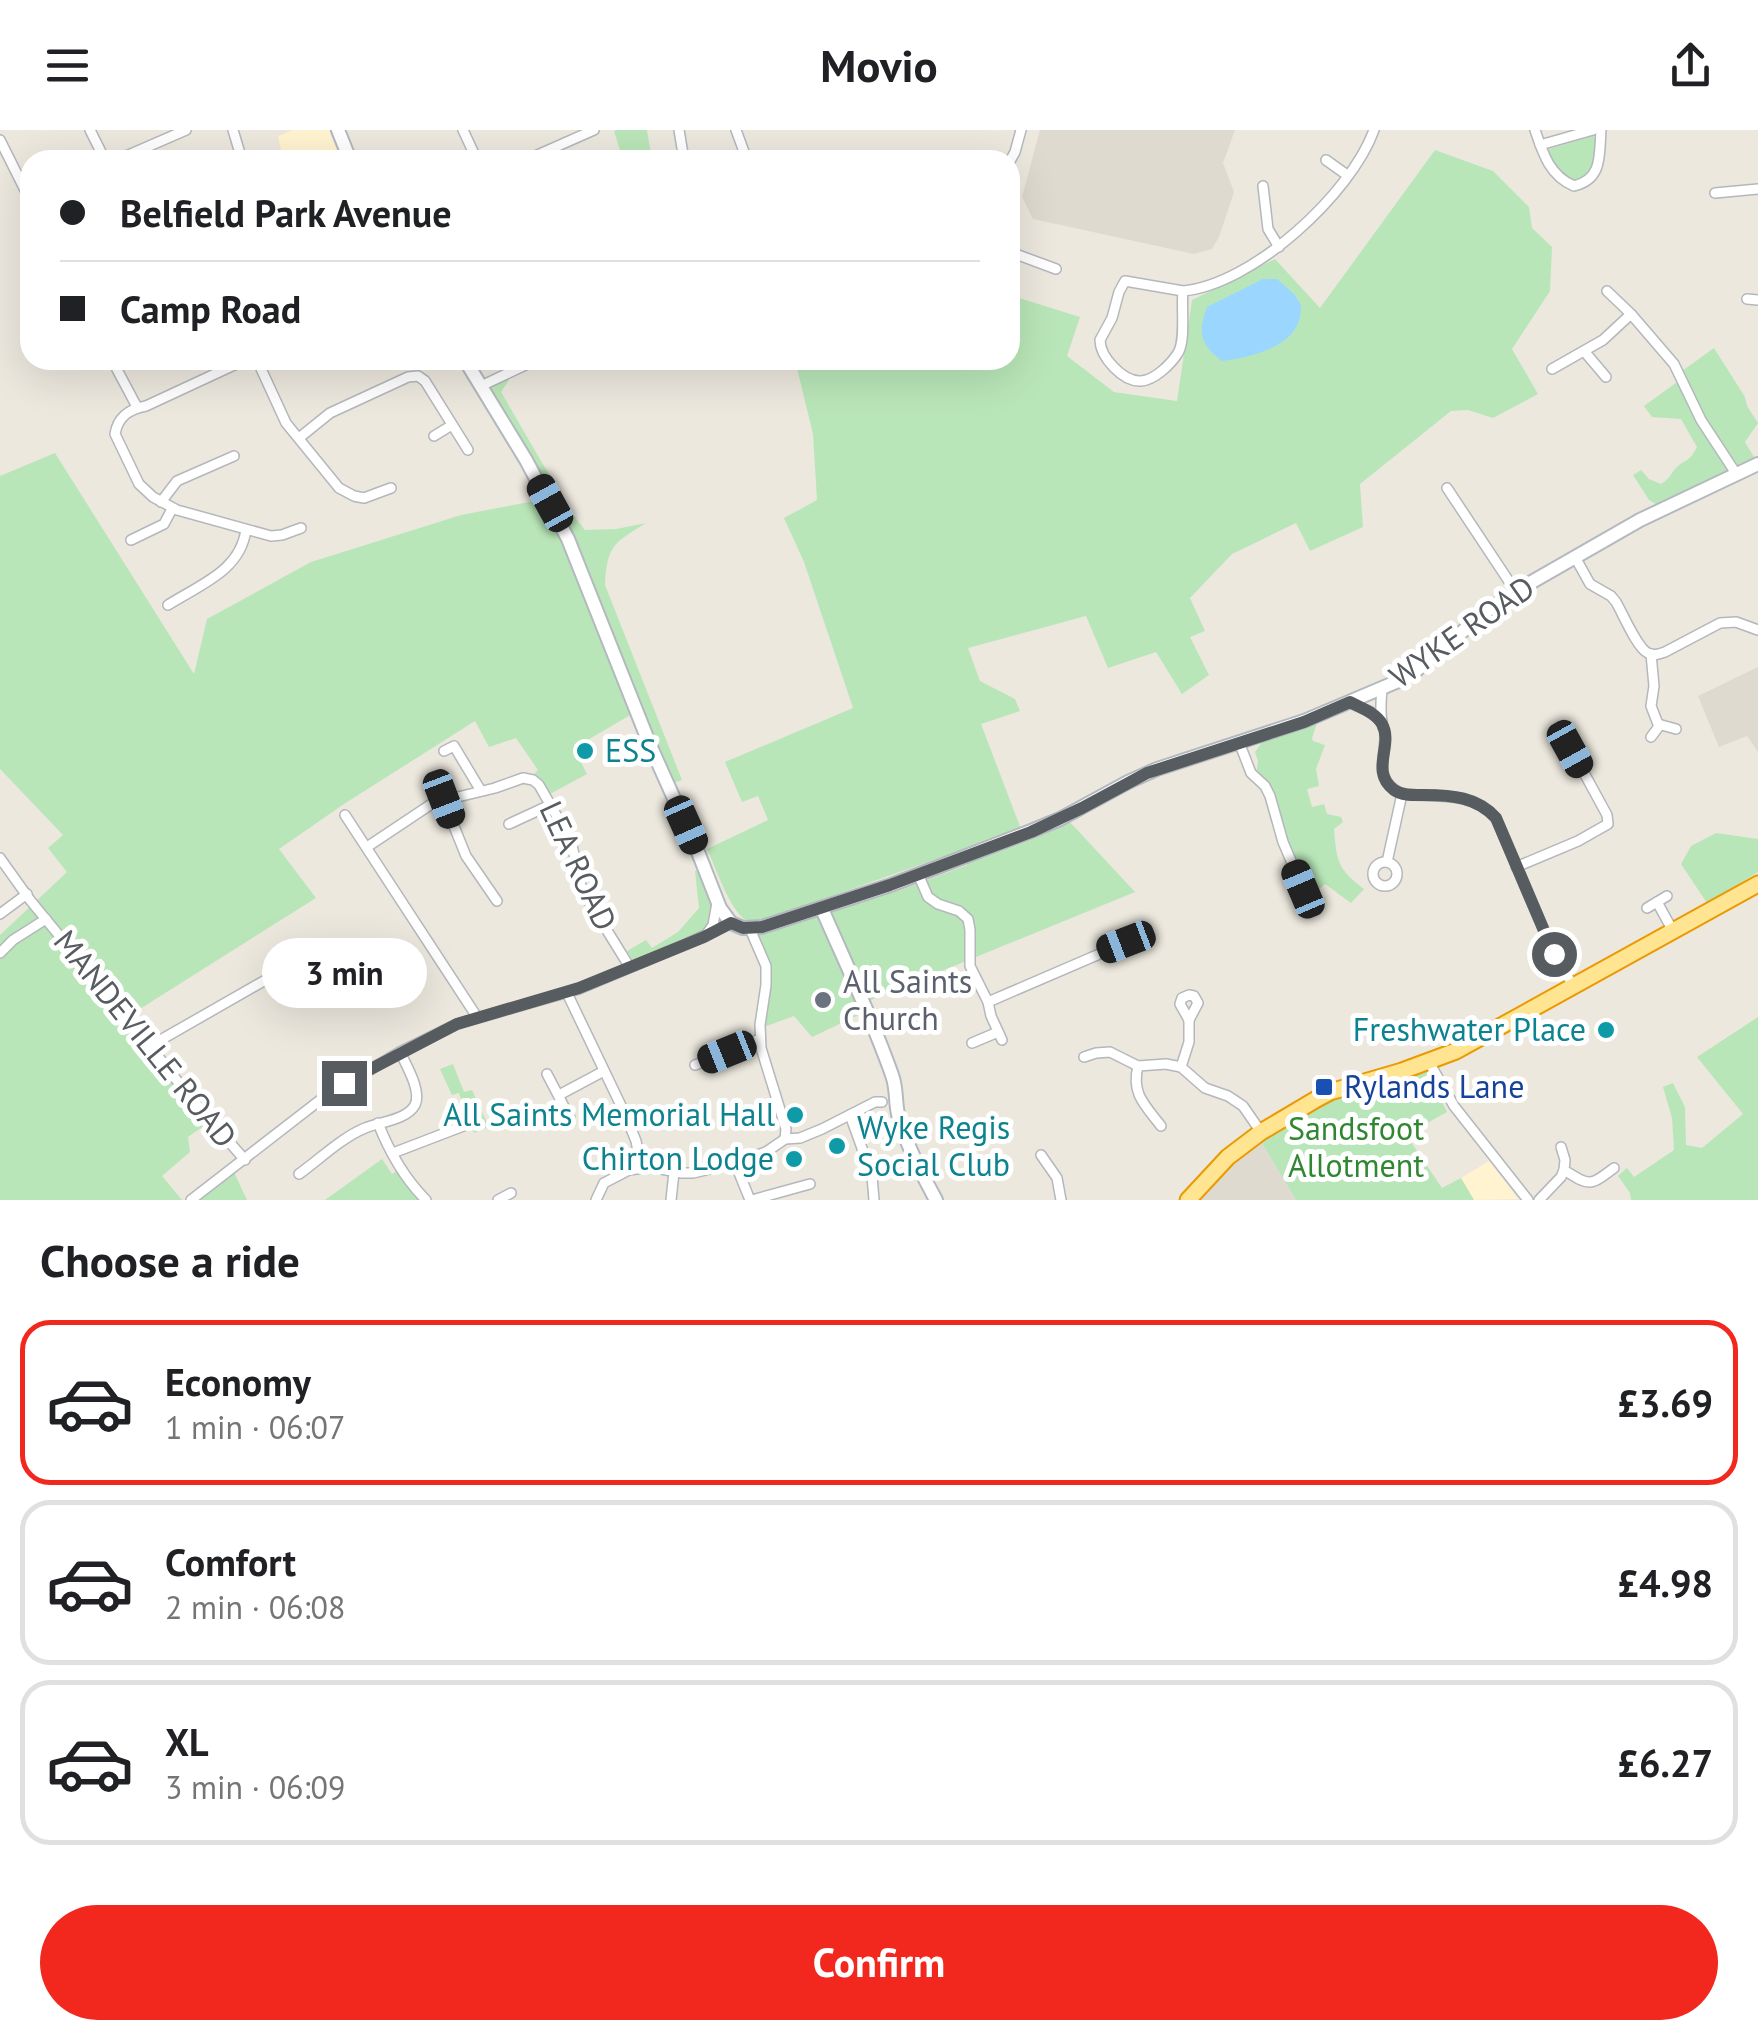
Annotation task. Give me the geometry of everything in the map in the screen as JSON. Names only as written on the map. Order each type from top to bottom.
[{"type":"highway","points":[[1188,1200],[1216,1168],[1261,1132],[1330,1092],[1429,1062],[1474,1042],[1758,884]]},
{"type":"main road","points":[[471,370],[568,538],[718,903],[731,923],[750,929]]},
{"type":"main road","name":"WYKE ROAD","points":[[750,929],[822,909],[918,874],[1060,819],[1147,773],[1304,722],[1382,689],[1418,668],[1516,592],[1640,520],[1758,464]]},
{"type":"main road","points":[[822,909],[895,1083],[898,1113],[910,1150],[936,1200]]},
{"type":"street","points":[[140,150],[186,130]]},
{"type":"street","points":[[549,150],[594,130]]},
{"type":"street","points":[[1182,291],[1180,349],[1165,368],[1142,381],[1111,365],[1100,340],[1125,281],[1182,291],[1210,285],[1258,261],[1292,236],[1330,198],[1366,149],[1374,130]]},
{"type":"street","points":[[1535,130],[1546,162],[1560,178],[1574,186],[1588,183],[1595,175],[1602,130]]},
{"type":"street","points":[[1540,146],[1593,130]]},
{"type":"street","points":[[0,140],[20,179]]},
{"type":"street","points":[[1326,160],[1348,175]]},
{"type":"street","points":[[1263,186],[1268,229],[1278,247]]},
{"type":"street","points":[[1715,193],[1758,189]]},
{"type":"street","points":[[1020,256],[1056,269]]},
{"type":"street","points":[[1608,291],[1674,364],[1705,427],[1736,475]]},
{"type":"street","points":[[1552,369],[1603,340],[1630,314]]},
{"type":"street","points":[[1584,350],[1606,378]]},
{"type":"street","points":[[117,370],[137,406]]},
{"type":"street","points":[[213,370],[215,374]]},
{"type":"street","points":[[223,370],[146,406],[137,406],[123,417],[115,434],[139,484],[172,509],[246,530],[275,536],[301,528]]},
{"type":"street","points":[[262,370],[284,418],[336,485],[355,497],[368,498],[391,488]]},
{"type":"street","points":[[481,386],[515,370]]},
{"type":"street","points":[[299,438],[330,413],[413,376],[424,379],[468,450]]},
{"type":"street","points":[[434,436],[452,425]]},
{"type":"street","points":[[161,502],[177,481],[234,456]]},
{"type":"street","points":[[1447,488],[1516,592]]},
{"type":"street","points":[[130,540],[164,524],[172,509]]},
{"type":"street","points":[[168,604],[233,562],[242,549],[246,530]]},
{"type":"street","points":[[1575,557],[1588,581],[1613,599],[1641,647],[1651,654],[1665,652],[1720,622],[1741,623],[1758,631],[1757,640]]},
{"type":"street","points":[[1651,654],[1651,706],[1660,726]]},
{"type":"street","points":[[1382,689],[1385,736],[1381,759],[1390,786],[1402,794],[1455,797],[1481,804],[1496,818],[1554,954],[1574,987]]},
{"type":"street","points":[[1350,702],[1382,722]]},
{"type":"street","points":[[1660,726],[1676,729]]},
{"type":"street","points":[[1651,737],[1660,726]]},
{"type":"street","points":[[1239,742],[1251,774],[1270,796],[1283,842],[1303,889]]},
{"type":"street","points":[[366,847],[429,805],[481,791],[454,746],[444,751]]},
{"type":"street","points":[[1516,866],[1578,841],[1608,824],[1570,749]]},
{"type":"street","name":"LEA ROAD","points":[[481,791],[520,779],[536,782],[573,847],[580,887],[629,966]]},
{"type":"street","points":[[1387,862],[1402,794]]},
{"type":"street","points":[[444,799],[464,853],[498,900]]},
{"type":"street","points":[[509,824],[550,805]]},
{"type":"street","points":[[345,815],[477,1018]]},
{"type":"street","name":"MANDEVILLE ROAD","points":[[0,858],[197,1106],[245,1160]]},
{"type":"street","points":[[918,874],[928,897],[959,910],[968,919],[970,966],[1000,1036],[972,1043]]},
{"type":"street","points":[[0,914],[27,894]]},
{"type":"street","points":[[1647,908],[1662,899],[1673,930]]},
{"type":"street","points":[[704,937],[713,924],[718,903]]},
{"type":"street","points":[[0,953],[46,918]]},
{"type":"street","points":[[192,1200],[324,1097],[400,1052],[477,1018],[567,993],[731,923]]},
{"type":"street","points":[[750,929],[764,959],[760,1039],[786,1130],[785,1139]]},
{"type":"street","points":[[988,1002],[1126,942]]},
{"type":"street","points":[[150,1046],[308,950],[320,966]]},
{"type":"street","points":[[567,993],[636,1141],[641,1166]]},
{"type":"street","points":[[1180,1067],[1188,1049],[1189,1020]]},
{"type":"street","points":[[694,1065],[760,1039]]},
{"type":"street","points":[[300,1174],[356,1133],[404,1114],[416,1103],[415,1088],[400,1052]]},
{"type":"street","points":[[1084,1057],[1110,1052],[1138,1066],[1180,1067],[1205,1088],[1243,1106],[1261,1132]]},
{"type":"street","points":[[1429,1062],[1454,1106],[1528,1200]]},
{"type":"street","points":[[1138,1066],[1137,1092],[1161,1126]]},
{"type":"street","points":[[559,1095],[604,1072]]},
{"type":"street","points":[[548,1074],[570,1118]]},
{"type":"street","points":[[596,1200],[604,1183],[629,1170],[641,1166],[693,1174],[735,1163],[766,1152],[785,1139],[800,1138],[874,1102],[882,1102]]},
{"type":"street","points":[[850,1115],[872,1176],[874,1200]]},
{"type":"street","points":[[378,1123],[411,1184],[426,1200]]},
{"type":"street","points":[[393,1153],[466,1126]]},
{"type":"street","points":[[1539,1200],[1564,1170],[1560,1147]]},
{"type":"street","points":[[1041,1155],[1057,1178],[1061,1200]]},
{"type":"street","points":[[735,1163],[751,1200],[810,1184]]},
{"type":"street","points":[[1564,1170],[1588,1184],[1614,1168]]},
{"type":"street","points":[[671,1200],[674,1172]]},
{"type":"street","points":[[498,1200],[511,1192]]},
{"type":"shaded area","points":[[293,130],[329,130],[337,150],[281,150],[278,136]]},
{"type":"shaded area","points":[[1040,130],[1235,130],[1223,163],[1234,192],[1212,249],[1194,254],[1033,219],[1022,197]]},
{"type":"shaded area","points":[[1758,667],[1758,752],[1747,736],[1719,747],[1698,696]]},
{"type":"shaded area","points":[[1260,1140],[1296,1200],[1191,1200],[1230,1160]]},
{"type":"shaded area","points":[[1489,1161],[1518,1199],[1474,1200],[1461,1178]]},
{"type":"green space","points":[[647,130],[650,150],[620,150],[614,131]]},
{"type":"green space","points":[[1596,138],[1592,171],[1578,182],[1561,174],[1546,150]]},
{"type":"green space","points":[[1435,150],[1493,171],[1529,207],[1532,228],[1552,247],[1550,291],[1512,349],[1538,394],[1493,418],[1468,410],[1451,411],[1360,484],[1363,527],[1310,551],[1296,523],[1232,554],[1190,598],[1205,631],[1190,637],[1209,675],[1182,694],[1156,652],[1108,668],[1086,616],[968,648],[980,681],[1015,699],[1020,711],[981,724],[1021,829],[761,921],[750,922],[740,915],[707,849],[768,820],[758,796],[742,802],[725,762],[853,708],[804,562],[784,518],[817,500],[813,434],[797,370],[1020,370],[1020,298],[1080,317],[1067,356],[1114,392],[1177,401],[1192,300],[1275,259],[1320,308]]},
{"type":"green space","points":[[1714,348],[1758,423],[1745,442],[1754,457],[1656,504],[1633,475],[1641,470],[1661,484],[1697,447],[1681,419],[1652,417],[1644,406],[1684,377],[1682,371]]},
{"type":"green space","points":[[508,377],[501,392],[585,530],[646,523],[614,546],[605,585],[682,780],[672,784],[589,572],[490,390],[492,383]]},
{"type":"green space","points":[[55,453],[194,674],[207,619],[311,562],[461,515],[545,499],[632,714],[574,748],[587,774],[548,795],[534,774],[538,770],[516,738],[489,747],[475,721],[279,849],[316,898],[124,1019],[205,1125],[188,1137],[190,1152],[162,1176],[182,1200],[0,1200],[0,935],[67,872],[48,848],[63,835],[0,769],[0,476]]},
{"type":"green space","points":[[1317,723],[1313,741],[1325,745],[1316,769],[1319,786],[1307,789],[1312,807],[1324,804],[1327,814],[1341,817],[1343,822],[1334,829],[1338,857],[1343,869],[1364,889],[1351,903],[1325,884],[1317,891],[1301,880],[1256,776],[1255,752],[1265,738]]},
{"type":"green space","points":[[1069,821],[1135,892],[866,1002],[865,1012],[812,1037],[794,1016],[764,1027],[772,968],[758,934],[891,890],[893,893]]},
{"type":"green space","points":[[1716,833],[1758,839],[1758,872],[1707,903],[1681,864],[1691,846]]},
{"type":"green space","points":[[695,871],[700,871],[711,901],[707,926],[677,944],[633,960],[627,951],[646,940],[652,948],[678,932],[699,908]]},
{"type":"green space","points":[[1758,1017],[1758,1200],[1631,1200],[1618,1176],[1627,1168],[1634,1177],[1674,1150],[1672,1118],[1663,1087],[1673,1083],[1685,1107],[1686,1145],[1702,1148],[1743,1114],[1697,1057]]},
{"type":"green space","points":[[453,1064],[464,1092],[472,1090],[489,1127],[474,1133],[459,1093],[452,1095],[440,1069]]},
{"type":"green space","name":"Sandsfoot Allotment","points":[[1427,1071],[1447,1112],[1409,1133],[1413,1145],[1442,1188],[1461,1178],[1474,1200],[1296,1200],[1260,1140],[1332,1096],[1379,1089]]},
{"type":"green space","points":[[382,1159],[392,1174],[398,1170],[423,1200],[325,1200]]},
{"type":"green space","points":[[233,1170],[247,1200],[193,1200]]},
{"type":"water","points":[[1263,279],[1277,279],[1294,294],[1301,305],[1297,326],[1272,348],[1222,361],[1202,337],[1207,307]]},
{"type":"place","name":"ESS","points":[[585,751]]},
{"type":"place","name":"All Saints Church","points":[[823,1000]]},
{"type":"place","name":"Freshwater Place","points":[[1606,1030]]},
{"type":"place","name":"Rylands Lane","points":[[1324,1087]]},
{"type":"place","name":"All Saints Memorial Hall","points":[[795,1115]]},
{"type":"place","name":"Wyke Regis Social Club","points":[[837,1146]]},
{"type":"place","name":"Chirton Lodge","points":[[794,1159]]},
{"type":"route","points":[[344,1083],[457,1024],[567,993],[731,923],[750,929],[762,927],[890,885],[1031,832],[1147,773],[1304,722],[1350,702],[1382,722],[1383,774],[1395,790],[1402,794],[1468,800],[1481,804],[1496,818],[1554,954]]}]
